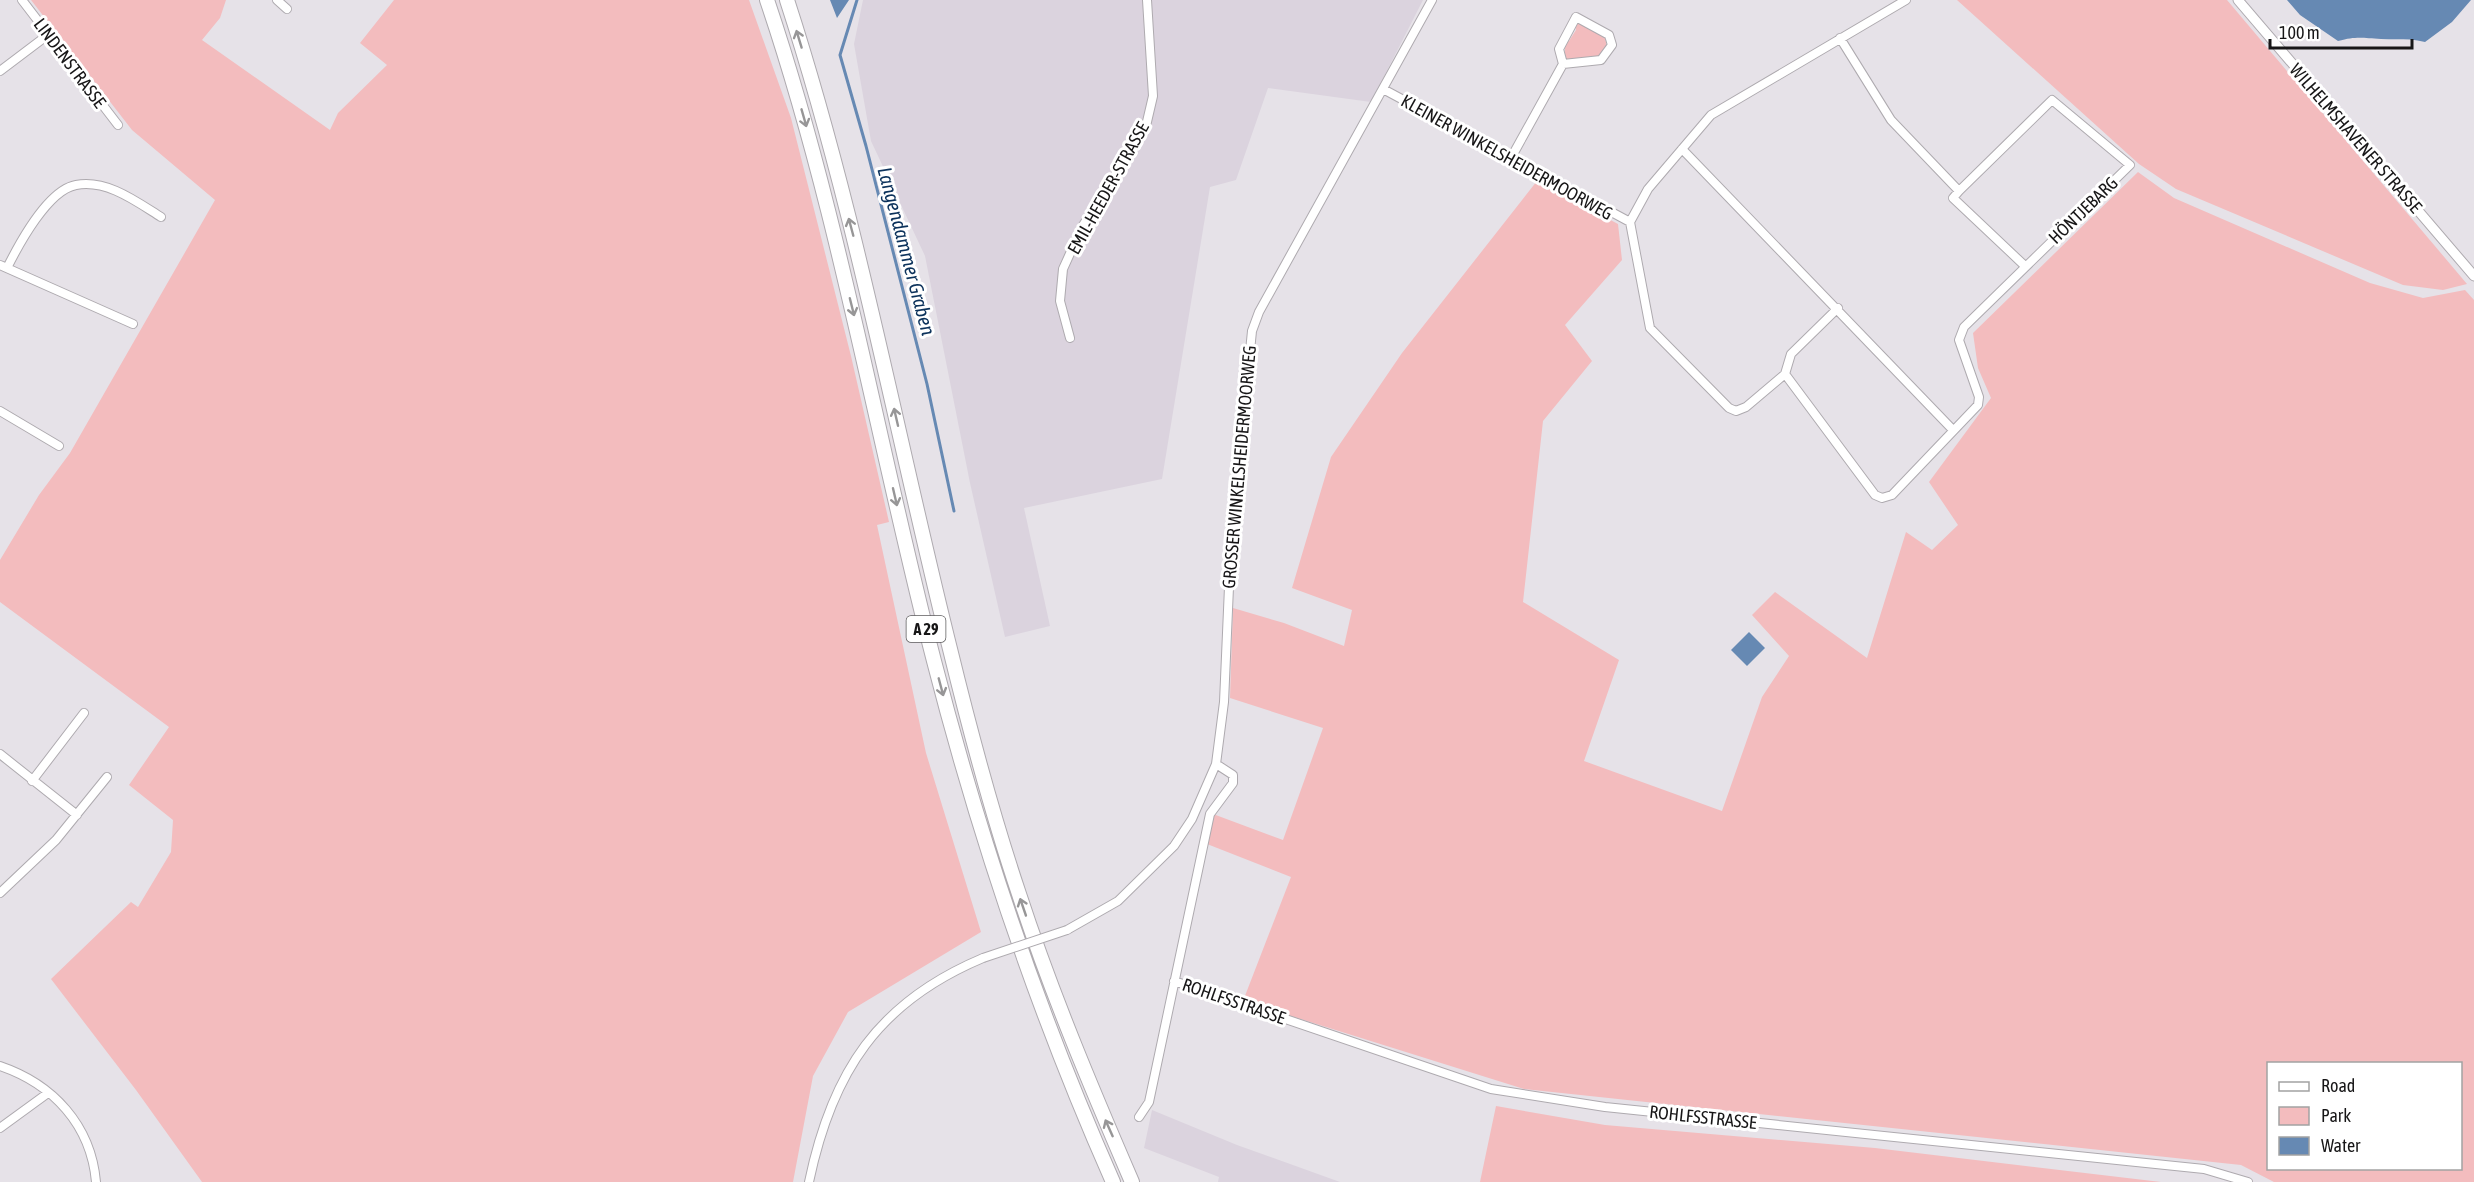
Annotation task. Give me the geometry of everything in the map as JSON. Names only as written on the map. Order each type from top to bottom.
[{"type":"highway","name":"A 29","points":[[767,0],[817,165],[934,660],[975,810],[1026,971],[1113,1182]]},
{"type":"highway","name":"A 29","points":[[787,0],[814,88],[852,229],[947,638],[998,824],[1041,959],[1094,1095],[1132,1182]]},
{"type":"street","name":"LINDENSTRASSE","points":[[22,0],[118,125]]},
{"type":"street","points":[[277,0],[287,9]]},
{"type":"street","name":"EMIL-HEEDER-STRASSE","points":[[1070,338],[1060,301],[1063,269],[1082,227],[1146,126],[1153,96],[1147,0]]},
{"type":"street","name":"GROSSER WINKELSHEIDERMOORWEG","points":[[809,1182],[833,1100],[855,1056],[889,1017],[924,988],[952,971],[983,958],[1067,930],[1118,901],[1174,846],[1192,819],[1216,764],[1223,712],[1231,540],[1252,331],[1259,312],[1432,0]]},
{"type":"street","name":"KLEINER WINKELSHEIDERMOORWEG","points":[[1383,89],[1630,222],[1648,189],[1711,115],[1906,0]]},
{"type":"street","name":"WILHELMSHAVENER STRASSE","points":[[2238,0],[2474,276]]},
{"type":"street","points":[[1511,158],[1563,64],[1559,49],[1576,17],[1609,35],[1612,45],[1601,60],[1563,64]]},
{"type":"street","points":[[0,71],[49,34]]},
{"type":"street","points":[[1840,38],[1891,120],[1959,191],[1953,198],[2025,266]]},
{"type":"street","name":"HÖNTJEBARG","points":[[1785,375],[1875,495],[1882,498],[1892,495],[1978,405],[1979,397],[1959,340],[1964,327],[2130,165],[2052,100],[1959,191]]},
{"type":"street","points":[[1682,149],[1838,308],[1953,430]]},
{"type":"street","points":[[133,324],[3,266],[25,233],[52,200],[76,184],[99,186],[124,194],[161,217]]},
{"type":"street","points":[[1630,222],[1650,328],[1729,408],[1736,411],[1746,407],[1785,375],[1791,354],[1838,308]]},
{"type":"street","points":[[0,411],[59,446]]},
{"type":"street","points":[[32,781],[84,713]]},
{"type":"street","points":[[0,754],[77,815]]},
{"type":"street","points":[[1139,1117],[1149,1102],[1210,813],[1233,783],[1233,775],[1216,764]]},
{"type":"street","points":[[0,893],[56,840],[107,777]]},
{"type":"street","name":"ROHLFSSTRASSE","points":[[1174,981],[1491,1089],[1605,1107],[2204,1169],[2248,1182]]},
{"type":"street","points":[[0,1066],[19,1073],[48,1093],[79,1123],[91,1150],[96,1182]]},
{"type":"street","points":[[0,1128],[48,1093]]},
{"type":"shaded area","points":[[863,0],[1423,0],[1371,102],[1268,88],[1236,180],[1210,187],[1162,479],[1024,508],[1050,626],[1005,637],[970,483],[925,256],[871,141],[854,44]]},
{"type":"shaded area","points":[[1152,1110],[1237,1145],[1340,1182],[1218,1182],[1219,1177],[1144,1148]]},
{"type":"green space","points":[[31,0],[226,0],[220,18],[202,40],[330,130],[338,113],[387,65],[360,43],[394,0],[749,0],[791,118],[851,356],[889,522],[877,525],[926,753],[981,932],[848,1012],[813,1076],[793,1182],[202,1182],[136,1090],[51,979],[131,902],[138,907],[171,852],[173,820],[129,785],[169,727],[0,602],[0,560],[39,495],[70,453],[215,200],[132,130]]},
{"type":"green space","points":[[1957,0],[2227,0],[2467,284],[2443,290],[2403,285],[2176,189],[2139,164]]},
{"type":"green space","points":[[1580,23],[1605,37],[1607,48],[1598,56],[1565,60],[1565,42],[1569,41],[1576,30],[1575,25]]},
{"type":"green space","points":[[2138,172],[2174,198],[2370,283],[2423,298],[2465,290],[2474,300],[2474,1182],[2274,1182],[2241,1165],[1524,1089],[1243,1001],[1291,877],[1207,844],[1213,814],[1283,840],[1323,728],[1230,698],[1233,608],[1284,623],[1344,646],[1352,610],[1292,588],[1331,457],[1402,353],[1537,181],[1618,224],[1622,260],[1565,325],[1592,361],[1543,421],[1523,602],[1619,660],[1584,761],[1722,811],[1762,697],[1789,656],[1752,615],[1775,592],[1867,658],[1906,532],[1932,550],[1958,525],[1929,482],[1991,398],[1978,368],[1973,333]]},
{"type":"green space","points":[[1496,1106],[1605,1125],[1875,1148],[2161,1182],[1480,1182]]},
{"type":"water","points":[[830,0],[849,0],[837,18]]},
{"type":"water","points":[[2287,0],[2471,0],[2452,22],[2425,42],[2359,38],[2338,41],[2300,15]]},
{"type":"water","points":[[1749,632],[1765,648],[1747,666],[1731,650]]},
{"type":"waterway","name":"Langendammer Graben","points":[[857,0],[840,55],[866,146],[927,384],[954,511]]}]
